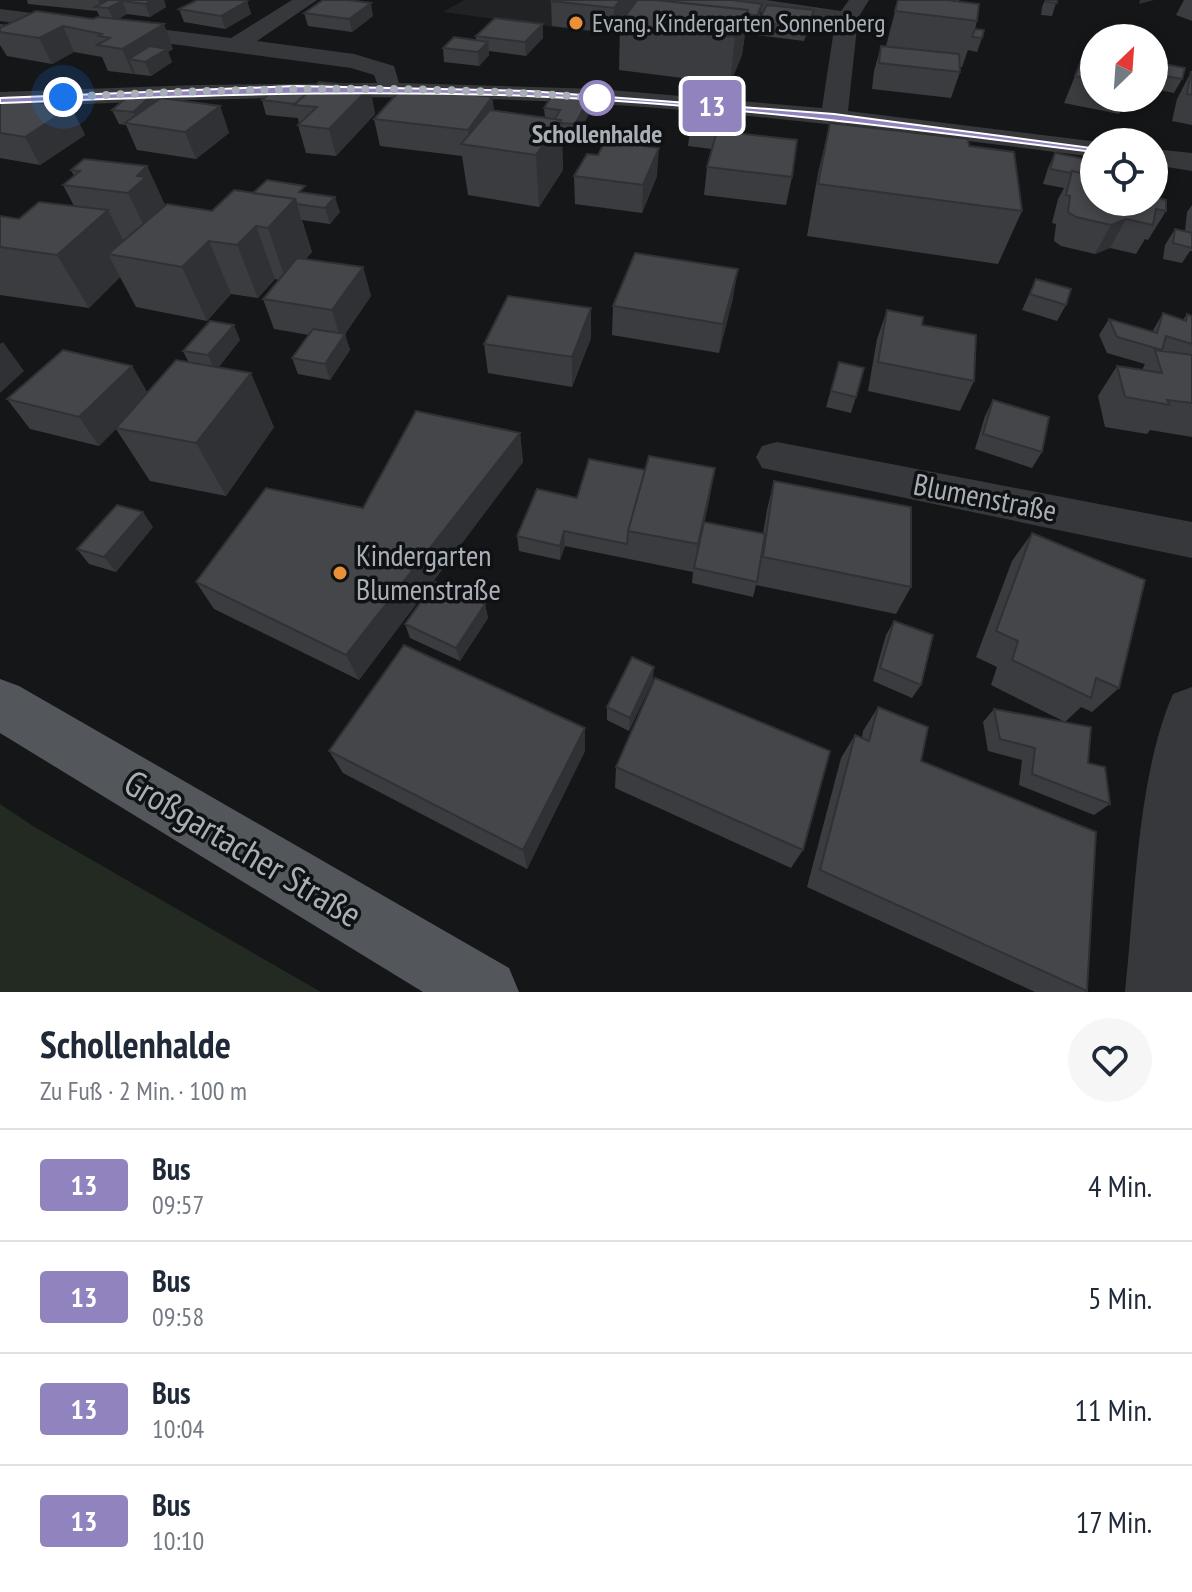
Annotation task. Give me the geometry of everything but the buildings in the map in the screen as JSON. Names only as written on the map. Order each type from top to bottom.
[{"type":"main road","name":"Großgartacher Straße","points":[[0,704],[485,992]]},
{"type":"street","points":[[234,46],[307,0]]},
{"type":"street","points":[[721,0],[853,9],[834,116]]},
{"type":"street","points":[[0,15],[354,61],[385,71],[391,91]]},
{"type":"street","points":[[0,100],[190,91],[529,93],[834,116],[1080,147]]},
{"type":"street","points":[[1168,159],[1192,162]]},
{"type":"street","name":"Blumenstraße","points":[[777,457],[1192,540]]},
{"type":"street","points":[[1159,992],[1174,801],[1192,712]]},
{"type":"shaded area","name":"Evang. Kindergarten Sonnenberg","points":[[464,0],[640,0],[616,35],[443,12]]},
{"type":"shaded area","points":[[0,804],[33,826],[321,992],[0,992]]},
{"type":"bus line","name":"13","points":[[0,100],[294,89],[529,93],[834,116],[1080,147]]},
{"type":"place","name":"Evang. Kindergarten Sonnenberg","points":[[576,23]]},
{"type":"place","name":"Schollenhalde","points":[[597,98]]},
{"type":"place","name":"Kindergarten Blumenstraße","points":[[340,573]]},
{"type":"route","points":[[63,97],[294,89],[529,93],[597,98]]}]
